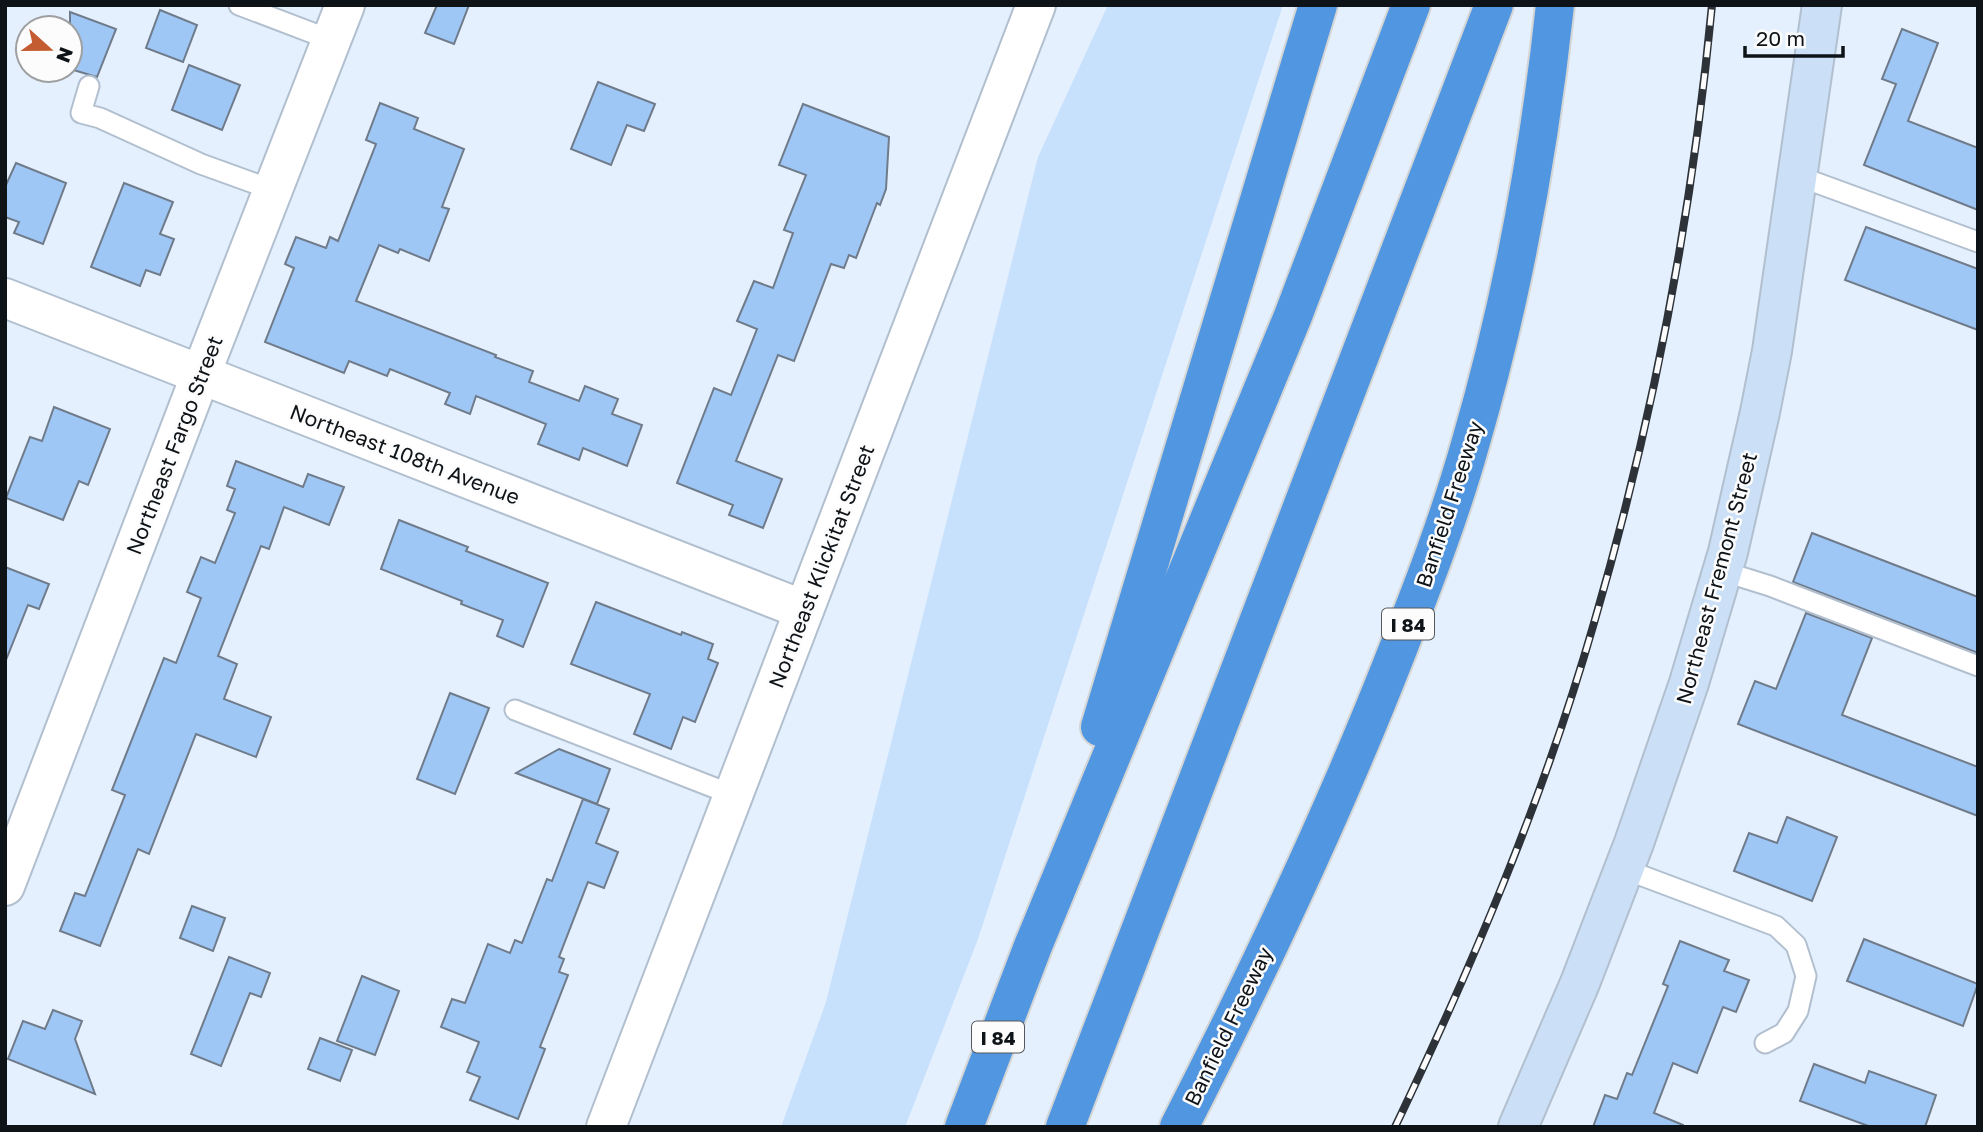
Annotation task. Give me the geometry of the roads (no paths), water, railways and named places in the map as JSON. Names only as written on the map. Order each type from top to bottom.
[{"type":"highway","name":"I 84","points":[[964,1127],[1033,946],[1318,5]]},
{"type":"highway","points":[[1033,946],[1293,316],[1411,5]]},
{"type":"highway","points":[[1065,1127],[1494,5]]},
{"type":"highway","name":"Banfield Freeway","points":[[1179,1127],[1356,758],[1426,579],[1470,447],[1506,310],[1546,91],[1555,5]]},
{"type":"main road","name":"Northeast Fremont Street","points":[[1518,1127],[1576,993],[1624,869],[1685,695],[1722,570],[1760,412],[1782,289],[1822,5]]},
{"type":"street","name":"Northeast Klickitat Street","points":[[606,1127],[1036,5]]},
{"type":"street","name":"Northeast Fargo Street","points":[[5,886],[338,22]]},
{"type":"street","name":"Northeast 108th Avenue","points":[[5,298],[804,610]]},
{"type":"lane","points":[[239,5],[338,22]]},
{"type":"lane","points":[[89,86],[81,113],[100,118],[201,164],[273,190]]},
{"type":"lane","points":[[1798,176],[1978,242]]},
{"type":"lane","points":[[1722,570],[1978,666]]},
{"type":"lane","points":[[515,710],[733,795]]},
{"type":"lane","points":[[1624,869],[1776,926],[1796,944],[1806,976],[1798,1011],[1784,1032],[1765,1044]]},
{"type":"railway","points":[[1395,1127],[1479,942],[1530,816],[1594,623],[1635,471],[1668,317],[1693,162],[1712,5]]}]
